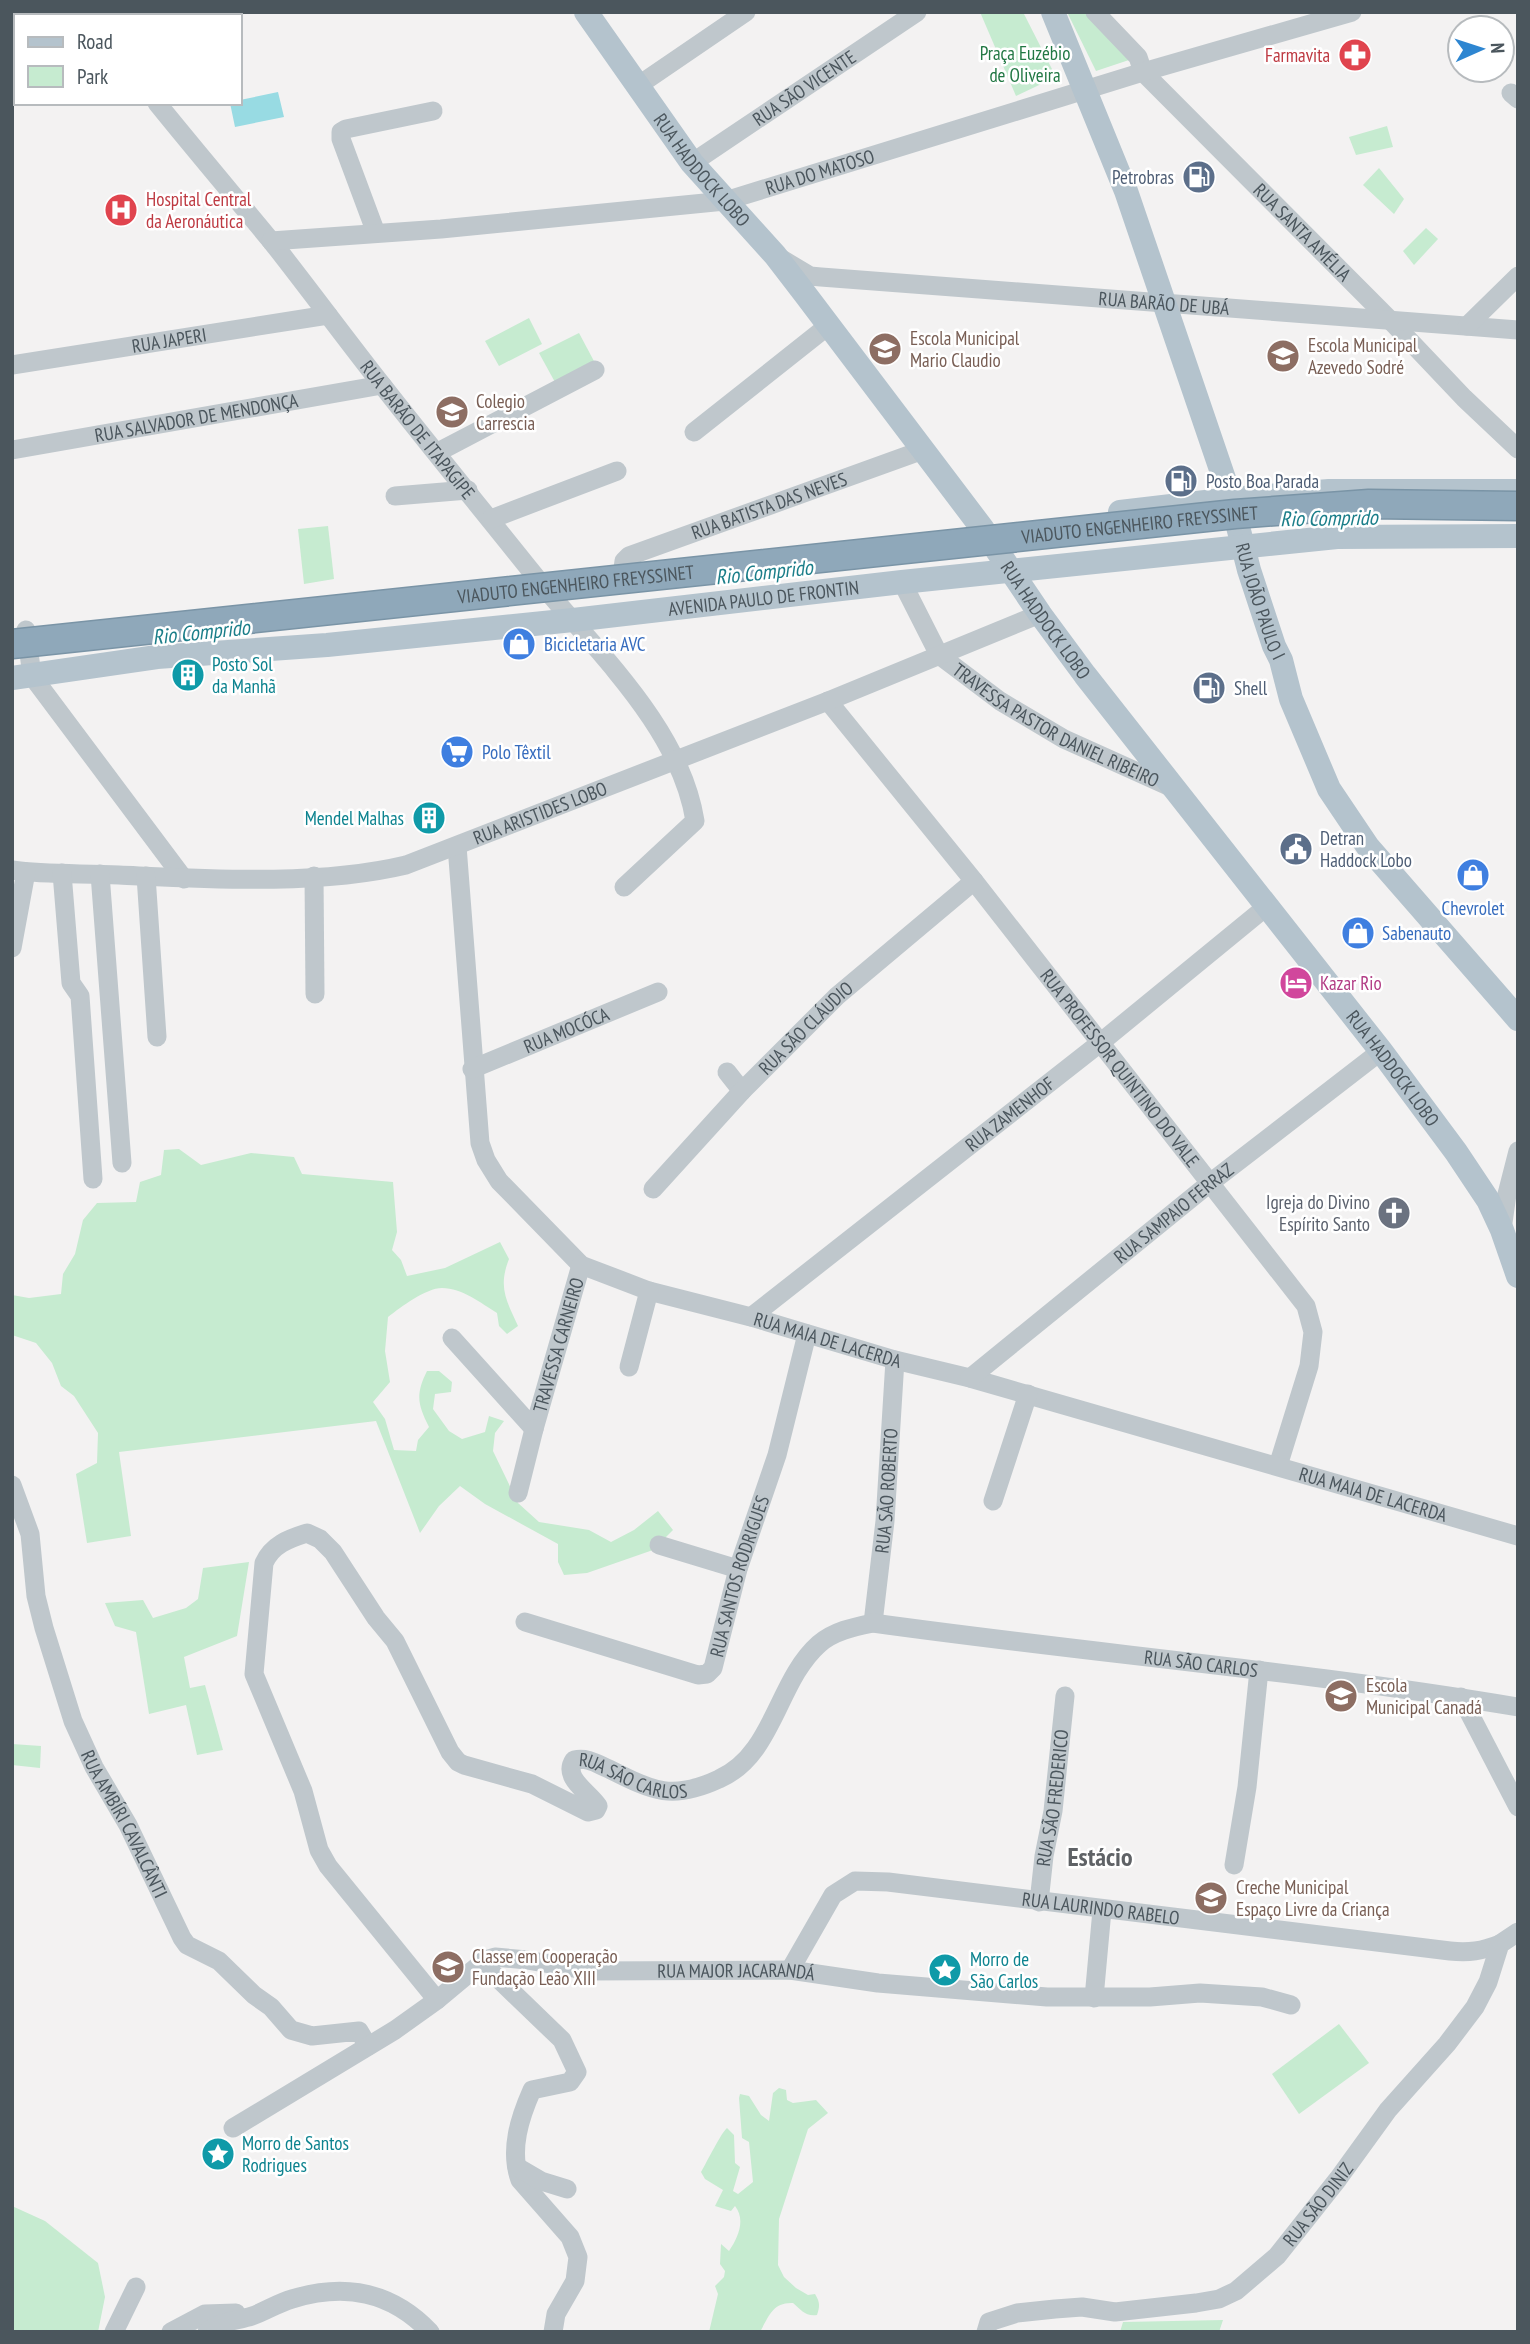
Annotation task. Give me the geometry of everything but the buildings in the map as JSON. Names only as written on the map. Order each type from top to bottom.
[{"type":"highway","name":"VIADUTO ENGENHEIRO FREYSSINET","points":[[17,635],[1282,510],[1369,504],[1518,506]]},
{"type":"highway","name":"VIADUTO ENGENHEIRO FREYSSINET","points":[[19,672],[1238,531],[1385,522],[1518,523]]},
{"type":"main road","name":"RUA HADDOCK LOBO","points":[[586,12],[692,163],[775,255],[808,285],[829,325],[982,528],[1040,614],[1381,1051],[1474,1177],[1502,1230],[1518,1276]]},
{"type":"main road","name":"RUA JOÃO PAULO I","points":[[1053,12],[1126,191],[1231,499],[1242,546],[1281,660],[1291,699],[1329,789],[1368,847],[1518,1019]]},
{"type":"main road","points":[[1328,491],[1338,537]]},
{"type":"main road","points":[[17,635],[151,616],[623,568],[1231,499],[1328,491],[1518,491]]},
{"type":"main road","name":"AVENIDA PAULO DE FRONTIN","points":[[19,672],[157,657],[327,645],[1338,537],[1518,536]]},
{"type":"main road","points":[[323,598],[327,645]]},
{"type":"main road","points":[[151,616],[157,657]]},
{"type":"street","points":[[639,85],[746,12]]},
{"type":"street","name":"RUA SÃO VICENTE","points":[[692,163],[917,12]]},
{"type":"street","name":"RUA SANTA AMÉLIA","points":[[1096,12],[1138,57],[1143,72],[1464,398],[1518,449]]},
{"type":"street","name":"RUA DO MATOSO","points":[[271,241],[725,201],[1143,72],[1352,12]]},
{"type":"street","name":"RUA BARÃO DE ITAPAGIPE","points":[[159,105],[271,241],[350,340],[382,385],[536,577],[573,619],[664,736],[676,760],[695,821],[624,887]]},
{"type":"street","points":[[376,233],[341,139],[341,132],[433,111]]},
{"type":"street","points":[[1467,326],[1518,276]]},
{"type":"street","name":"RUA BARÃO DE UBÁ","points":[[808,285],[1163,302],[1518,330]]},
{"type":"street","name":"RUA JAPERI","points":[[12,365],[328,315]]},
{"type":"street","points":[[1412,344],[1412,333],[1418,322]]},
{"type":"street","points":[[694,432],[829,325]]},
{"type":"street","points":[[438,452],[596,370]]},
{"type":"street","name":"RUA SALVADOR DE MENDONÇA","points":[[12,450],[382,385]]},
{"type":"street","name":"RUA BATISTA DAS NEVES","points":[[623,568],[624,561],[629,556],[923,450]]},
{"type":"street","points":[[491,519],[617,471]]},
{"type":"street","points":[[395,496],[468,490]]},
{"type":"street","points":[[902,582],[939,654]]},
{"type":"street","name":"RUA ARISTIDES LOBO","points":[[19,871],[184,879],[378,872],[406,865],[828,701],[1040,614]]},
{"type":"street","points":[[17,635],[19,672],[184,879]]},
{"type":"street","name":"TRAVESSA PASTOR DANIEL RIBEIRO","points":[[939,654],[1000,701],[1054,734],[1176,789]]},
{"type":"street","name":"RUA PROFESSOR QUINTINO DO VALE","points":[[828,701],[974,881],[1306,1306],[1313,1332],[1309,1366],[1278,1466]]},
{"type":"street","name":"RUA MAIA DE LACERDA","points":[[457,846],[477,1128],[486,1160],[499,1181],[581,1265],[649,1291],[751,1317],[895,1360],[970,1378],[1518,1536]]},
{"type":"street","points":[[12,948],[19,871]]},
{"type":"street","points":[[62,873],[71,983],[80,996],[93,1180]]},
{"type":"street","points":[[100,874],[122,1163]]},
{"type":"street","points":[[146,876],[157,1037]]},
{"type":"street","points":[[314,876],[316,994]]},
{"type":"street","name":"RUA SÃO CLÁUDIO","points":[[653,1189],[742,1091],[837,996],[974,881]]},
{"type":"street","name":"RUA ZAMENHOF","points":[[751,1317],[1100,1043],[1266,907]]},
{"type":"street","name":"RUA MOCÓCA","points":[[472,1069],[658,992]]},
{"type":"street","name":"RUA SAMPAIO FERRAZ","points":[[970,1378],[1210,1184],[1381,1051]]},
{"type":"street","points":[[727,1072],[742,1091]]},
{"type":"street","points":[[1502,1230],[1507,1194],[1518,1152]]},
{"type":"street","name":"TRAVESSA CARNEIRO","points":[[534,1429],[581,1265]]},
{"type":"street","points":[[629,1367],[649,1291]]},
{"type":"street","name":"RUA SANTOS RODRIGUES","points":[[525,1622],[698,1675],[707,1674],[713,1668],[738,1569],[777,1455],[807,1334]]},
{"type":"street","name":"TRAVESSA CARNEIRO","points":[[452,1338],[534,1429]]},
{"type":"street","name":"RUA SÃO ROBERTO","points":[[873,1623],[885,1521],[895,1360]]},
{"type":"street","points":[[993,1501],[1028,1395]]},
{"type":"street","points":[[518,1493],[534,1429]]},
{"type":"street","name":"RUA AMBÍRI CAVALCÂNTI","points":[[12,1485],[30,1534],[36,1596],[41,1618],[73,1721],[94,1767],[128,1825],[182,1938],[187,1945],[219,1961],[254,1995],[271,2007],[291,2030],[312,2036],[359,2031],[368,2046]]},
{"type":"street","name":"RUA SÃO CARLOS","points":[[438,2000],[328,1866],[319,1850],[303,1791],[256,1683],[254,1662],[264,1563],[269,1553],[278,1545],[307,1533],[320,1539],[333,1552],[376,1618],[395,1641],[450,1752],[458,1762],[523,1780],[588,1812],[596,1810],[597,1806],[572,1777],[570,1766],[574,1760],[590,1760],[641,1783],[673,1793],[688,1792],[722,1779],[753,1753],[803,1663],[819,1643],[845,1629],[873,1623],[1259,1670],[1518,1707]]},
{"type":"street","points":[[659,1545],[738,1569]]},
{"type":"street","points":[[1234,1865],[1253,1738],[1259,1670]]},
{"type":"street","name":"RUA SÃO FREDERICO","points":[[1039,1902],[1053,1811],[1065,1696]]},
{"type":"street","points":[[1461,1697],[1518,1807]]},
{"type":"street","name":"RUA LAURINDO RABELO","points":[[790,1970],[833,1895],[855,1881],[888,1882],[1469,1953],[1484,1951],[1500,1944]]},
{"type":"street","points":[[1094,1998],[1102,1910]]},
{"type":"street","points":[[1500,1944],[1518,1932]]},
{"type":"street","name":"RUA SÃO DINIZ","points":[[985,2332],[989,2322],[1017,2313],[1082,2307],[1115,2312],[1208,2301],[1236,2291],[1277,2256],[1388,2110],[1447,2044],[1475,2007],[1488,1982],[1500,1944]]},
{"type":"street","name":"RUA MAJOR JACARANDÁ","points":[[481,1964],[495,1957],[502,1957],[590,1971],[790,1970],[877,1983],[1047,1997],[1150,1997],[1200,1993],[1262,1997],[1291,2005]]},
{"type":"street","points":[[233,2128],[438,2000],[481,1964],[562,2040],[577,2072],[570,2082],[532,2090],[517,2128],[517,2167],[520,2180],[570,2237],[577,2253],[575,2281],[556,2314],[553,2332]]},
{"type":"street","points":[[517,2167],[541,2181],[567,2189]]},
{"type":"street","points":[[114,2332],[136,2287]]},
{"type":"street","points":[[207,2332],[223,2323],[251,2316],[301,2297],[321,2292],[353,2290],[375,2296],[400,2308],[430,2332]]},
{"type":"street","points":[[170,2332],[205,2314],[232,2312],[251,2316]]},
{"type":"green space","name":"Praça Euzébio de Oliveira","points":[[980,12],[1023,12],[1056,77],[1016,96]]},
{"type":"green space","points":[[1067,12],[1095,12],[1138,57],[1096,71]]},
{"type":"green space","points":[[1387,126],[1393,147],[1356,155],[1349,137]]},
{"type":"green space","points":[[1379,168],[1404,199],[1394,214],[1363,185]]},
{"type":"green space","points":[[1426,228],[1438,239],[1414,265],[1403,251]]},
{"type":"green space","points":[[529,318],[542,344],[499,366],[485,341]]},
{"type":"green space","points":[[579,333],[595,363],[556,384],[539,353]]},
{"type":"green space","points":[[328,526],[334,579],[304,584],[298,529]]},
{"type":"green space","points":[[179,1149],[201,1165],[251,1153],[294,1157],[302,1174],[393,1182],[397,1232],[392,1250],[401,1260],[407,1276],[445,1268],[500,1242],[509,1259],[504,1278],[505,1293],[518,1326],[507,1334],[499,1326],[497,1313],[457,1290],[442,1288],[429,1291],[388,1317],[385,1351],[390,1382],[373,1402],[385,1419],[394,1450],[416,1451],[418,1440],[429,1427],[420,1406],[419,1393],[427,1371],[439,1371],[452,1382],[451,1392],[435,1394],[433,1409],[449,1431],[462,1439],[485,1432],[489,1416],[504,1421],[495,1433],[493,1451],[518,1503],[539,1522],[589,1530],[611,1542],[634,1530],[658,1511],[673,1530],[653,1550],[587,1573],[564,1575],[558,1562],[558,1544],[485,1504],[460,1486],[439,1506],[420,1533],[376,1421],[119,1452],[131,1536],[87,1543],[76,1474],[97,1463],[98,1433],[74,1396],[61,1386],[52,1363],[36,1343],[12,1335],[12,1295],[29,1298],[61,1294],[63,1274],[75,1254],[83,1220],[97,1203],[136,1202],[140,1182],[161,1175],[164,1150]]},
{"type":"green space","points":[[249,1562],[237,1636],[184,1657],[190,1688],[205,1685],[223,1750],[197,1755],[186,1705],[149,1714],[136,1632],[115,1626],[105,1603],[143,1600],[153,1618],[186,1608],[198,1599],[203,1568]]},
{"type":"green space","points":[[12,1744],[41,1746],[40,1768],[12,1765]]},
{"type":"green space","points":[[1339,2024],[1369,2063],[1299,2114],[1272,2074]]},
{"type":"green space","points":[[779,2088],[786,2090],[787,2100],[793,2103],[816,2100],[828,2113],[808,2129],[779,2219],[778,2265],[784,2277],[796,2288],[808,2295],[815,2294],[819,2302],[818,2312],[817,2315],[810,2315],[793,2303],[786,2303],[772,2311],[760,2332],[709,2332],[718,2294],[715,2286],[724,2277],[725,2271],[720,2264],[721,2244],[729,2251],[738,2235],[740,2217],[735,2206],[731,2211],[715,2206],[723,2190],[705,2179],[701,2172],[727,2128],[734,2135],[735,2163],[740,2167],[733,2191],[738,2194],[753,2182],[749,2142],[742,2138],[740,2094],[749,2096],[761,2115],[769,2121],[773,2093]]},
{"type":"green space","points":[[12,2206],[45,2221],[98,2263],[105,2297],[98,2332],[12,2332]]},
{"type":"green space","points":[[1223,2320],[1219,2332],[1120,2332],[1123,2322]]},
{"type":"water","points":[[278,92],[284,117],[235,127],[230,105],[242,105],[242,100]]},
{"type":"place","name":"Farmavita","points":[[1355,55]]},
{"type":"place","name":"Petrobras","points":[[1199,177]]},
{"type":"place","name":"Hospital Central da Aeronáutica","points":[[121,210]]},
{"type":"place","name":"Escola Municipal Mario Claudio","points":[[885,349]]},
{"type":"place","name":"Escola Municipal Azevedo Sodré","points":[[1283,356]]},
{"type":"place","name":"Colegio Carrescia","points":[[452,412]]},
{"type":"place","name":"Posto Boa Parada","points":[[1181,481]]},
{"type":"place","name":"Bicicletaria AVC","points":[[519,644]]},
{"type":"place","name":"Posto Sol da Manhã","points":[[188,675]]},
{"type":"place","name":"Shell","points":[[1209,688]]},
{"type":"place","name":"Polo Têxtil","points":[[457,752]]},
{"type":"place","name":"Mendel Malhas","points":[[429,818]]},
{"type":"place","name":"Detran Haddock Lobo","points":[[1296,849]]},
{"type":"place","name":"Chevrolet","points":[[1473,875]]},
{"type":"place","name":"Sabenauto","points":[[1358,933]]},
{"type":"place","name":"Kazar Rio","points":[[1296,983]]},
{"type":"place","name":"Igreja do Divino Espírito Santo","points":[[1394,1213]]},
{"type":"place","name":"Escola Municipal Canadá","points":[[1341,1696]]},
{"type":"place","name":"Creche Municipal Espaço Livre da Criança","points":[[1211,1898]]},
{"type":"place","name":"Classe em Cooperação Fundação Leão XIII","points":[[448,1967]]},
{"type":"place","name":"Morro de São Carlos","points":[[945,1970]]},
{"type":"place","name":"Morro de Santos Rodrigues","points":[[218,2154]]},
{"type":"district","name":"Estácio","points":[[1100,1856]]},
{"type":"water label","name":"Rio Comprido","points":[[1329,518]]},
{"type":"water label","name":"Rio Comprido","points":[[764,572]]},
{"type":"water label","name":"Rio Comprido","points":[[201,632]]}]
